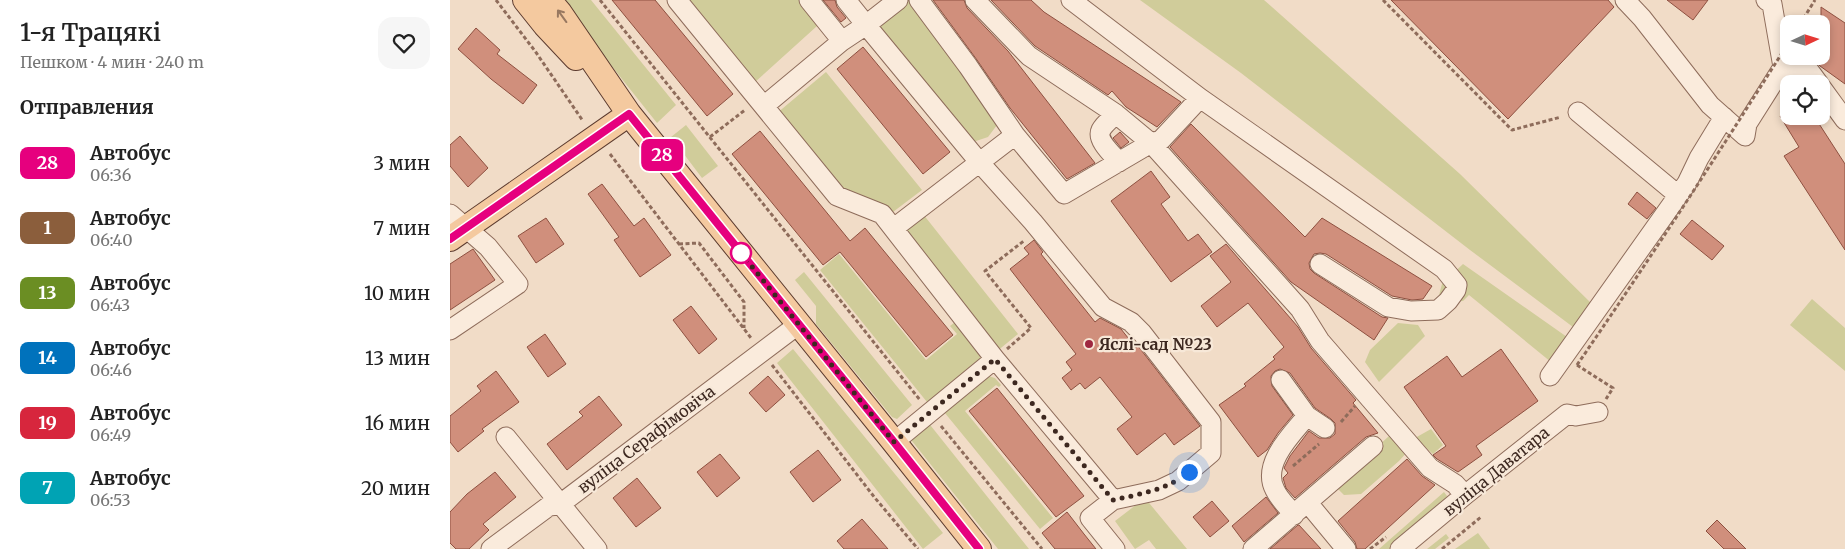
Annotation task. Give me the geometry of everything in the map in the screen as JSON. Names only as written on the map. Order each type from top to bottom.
[{"type":"main road","points":[[525,0],[545,25],[629,114],[800,324],[979,549]]},
{"type":"main road","points":[[549,0],[560,12],[629,114]]},
{"type":"main road","points":[[455,227],[629,114]]},
{"type":"street","points":[[677,0],[837,196],[882,214],[995,359],[1113,500]]},
{"type":"street","points":[[809,0],[842,41]]},
{"type":"street","points":[[846,0],[980,163],[1039,229],[1103,307],[1131,322],[1142,333],[1211,422],[1211,453],[1178,481],[1159,490],[1113,500],[1090,518],[1115,549]]},
{"type":"street","points":[[761,103],[898,0]]},
{"type":"street","points":[[919,0],[968,66],[1015,135],[1064,194],[1151,142],[1161,140],[1200,98]]},
{"type":"street","points":[[975,0],[1029,56],[1116,114],[1151,142],[1300,309],[1320,341],[1430,468],[1455,484],[1465,495]]},
{"type":"street","points":[[1071,0],[1200,98],[1444,269],[1457,284],[1456,290],[1438,310],[1411,311],[1388,307],[1320,264]]},
{"type":"street","points":[[1625,0],[1642,18],[1710,105],[1745,136],[1747,124],[1783,67],[1772,4],[1766,0]]},
{"type":"street","points":[[1783,67],[1808,68],[1813,75]]},
{"type":"street","points":[[1830,99],[1845,120]]},
{"type":"street","points":[[1578,112],[1678,195]]},
{"type":"street","points":[[1116,114],[1101,129],[1100,135],[1101,140],[1119,162]]},
{"type":"street","points":[[1550,376],[1678,195],[1724,117]]},
{"type":"street","points":[[894,228],[1015,135]]},
{"type":"street","points":[[450,330],[518,284],[488,247],[455,227]]},
{"type":"street","name":"вуліца Серафімовіча","points":[[491,549],[549,506],[560,504],[800,324]]},
{"type":"street","points":[[894,442],[995,359]]},
{"type":"street","points":[[1280,380],[1307,416],[1325,428]]},
{"type":"street","name":"вуліца Даватара","points":[[1400,549],[1568,414],[1576,416],[1598,412]]},
{"type":"street","points":[[1307,416],[1278,451],[1272,476],[1274,489],[1301,509],[1346,549]]},
{"type":"street","points":[[506,437],[596,549]]},
{"type":"street","points":[[1253,549],[1374,446]]},
{"type":"path","points":[[496,0],[582,121]]},
{"type":"path","points":[[600,0],[929,412],[1042,549]]},
{"type":"path","points":[[1383,0],[1512,130],[1578,112]]},
{"type":"path","points":[[1806,15],[1815,0]]},
{"type":"path","points":[[1598,412],[1614,388],[1577,366],[1659,244],[1780,56]]},
{"type":"path","points":[[710,137],[761,103]]},
{"type":"path","points":[[995,359],[1031,328],[985,271],[1039,229]]},
{"type":"path","points":[[679,244],[699,243],[744,302],[744,328]]},
{"type":"path","points":[[1442,549],[1481,517]]},
{"type":"shaded area","points":[[559,0],[591,0],[676,105],[657,123]]},
{"type":"shaded area","points":[[687,0],[813,0],[827,17],[754,83]]},
{"type":"shaded area","points":[[908,0],[913,0],[997,125],[988,137],[973,142],[877,25]]},
{"type":"shaded area","points":[[1140,0],[1264,0],[1460,174],[1591,303],[1573,327],[1241,73]]},
{"type":"shaded area","points":[[826,72],[922,190],[889,215],[842,192],[776,114]]},
{"type":"shaded area","points":[[686,125],[718,166],[702,178],[671,137]]},
{"type":"shaded area","points":[[923,214],[1018,334],[996,352],[901,232]]},
{"type":"shaded area","points":[[839,254],[926,360],[957,334],[950,326],[959,319],[987,353],[927,402],[820,270]]},
{"type":"shaded area","points":[[1463,264],[1567,337],[1551,362],[1469,295],[1463,301],[1437,303],[1442,284]]},
{"type":"shaded area","points":[[804,272],[912,405],[897,419],[892,417],[816,324],[816,306],[795,280]]},
{"type":"shaded area","points":[[1812,299],[1845,328],[1845,371],[1790,325]]},
{"type":"shaded area","points":[[1398,323],[1418,325],[1425,336],[1379,382],[1365,362],[1370,350]]},
{"type":"shaded area","points":[[793,349],[943,533],[923,549],[777,363]]},
{"type":"shaded area","points":[[985,375],[995,378],[1001,385],[999,387],[996,385],[965,411],[1053,518],[1040,529],[940,407]]},
{"type":"shaded area","points":[[927,421],[1029,549],[998,549],[908,436]]},
{"type":"shaded area","points":[[1431,429],[1443,445],[1433,454],[1415,438]]},
{"type":"shaded area","points":[[1397,433],[1408,451],[1361,494],[1344,495],[1335,486],[1389,436]]},
{"type":"shaded area","points":[[1444,492],[1447,496],[1445,501],[1389,549],[1379,549]]},
{"type":"shaded area","points":[[1145,498],[1187,549],[1156,549],[1149,540],[1135,549],[1115,521]]},
{"type":"shaded area","points":[[1478,533],[1490,549],[1455,549]]},
{"type":"shaded area","points":[[1446,534],[1449,538],[1435,549],[1427,549]]},
{"type":"building","points":[[612,0],[655,0],[733,94],[707,116]]},
{"type":"building","points":[[823,0],[835,0],[837,7],[846,18],[841,22]]},
{"type":"building","points":[[933,0],[964,0],[967,8],[1008,51],[1095,163],[1067,179],[1010,108]]},
{"type":"building","points":[[991,0],[1031,0],[1044,12],[1181,102],[1157,127],[1126,107],[1112,91],[1108,95],[1035,46]]},
{"type":"building","points":[[1391,0],[1608,0],[1614,7],[1508,119]]},
{"type":"building","points":[[1667,0],[1708,0],[1693,20]]},
{"type":"building","points":[[1821,7],[1845,23],[1845,84],[1819,65],[1830,65],[1830,15],[1821,15]]},
{"type":"building","points":[[476,28],[500,50],[497,54],[537,85],[523,104],[491,79],[458,49]]},
{"type":"building","points":[[863,47],[950,152],[923,174],[837,69]]},
{"type":"building","points":[[1191,124],[1305,237],[1322,218],[1432,286],[1423,299],[1412,300],[1392,296],[1326,254],[1314,254],[1309,263],[1310,269],[1314,273],[1382,317],[1388,318],[1374,340],[1291,282],[1170,147]]},
{"type":"building","points":[[1786,125],[1820,125],[1845,164],[1845,250],[1784,156],[1799,147]]},
{"type":"building","points":[[760,131],[850,241],[865,228],[953,335],[926,357],[840,252],[823,265],[732,154]]},
{"type":"building","points":[[1120,132],[1129,142],[1121,148],[1113,138]]},
{"type":"building","points":[[460,136],[488,168],[468,187],[450,166],[450,145]]},
{"type":"building","points":[[1151,171],[1170,197],[1161,204],[1188,241],[1198,234],[1212,252],[1171,282],[1111,201]]},
{"type":"building","points":[[602,184],[634,226],[644,218],[671,255],[640,277],[614,240],[619,237],[588,194]]},
{"type":"building","points":[[1637,192],[1656,208],[1647,219],[1628,204]]},
{"type":"building","points":[[546,218],[564,244],[536,263],[518,236]]},
{"type":"building","points":[[1692,220],[1724,246],[1712,260],[1680,234]]},
{"type":"building","name":"Яслі-сад №23","points":[[1034,240],[1043,252],[1041,254],[1095,322],[1100,318],[1121,329],[1136,348],[1138,346],[1200,426],[1174,445],[1165,433],[1137,455],[1117,429],[1132,417],[1100,377],[1085,389],[1080,383],[1071,390],[1062,378],[1072,370],[1066,362],[1076,354],[1010,269],[1029,254],[1024,248]]},
{"type":"building","points":[[1226,244],[1298,327],[1311,348],[1356,400],[1353,403],[1378,433],[1366,437],[1295,498],[1286,488],[1283,478],[1288,473],[1284,468],[1290,456],[1309,431],[1319,438],[1330,438],[1335,434],[1335,423],[1315,408],[1290,373],[1280,369],[1275,371],[1271,376],[1272,386],[1293,415],[1267,450],[1258,457],[1219,405],[1246,386],[1244,384],[1275,359],[1273,357],[1284,347],[1248,303],[1217,327],[1201,306],[1231,282],[1210,256]]},
{"type":"building","points":[[473,249],[495,280],[450,310],[450,264]]},
{"type":"building","points":[[691,306],[717,339],[699,354],[673,320]]},
{"type":"building","points":[[545,334],[566,364],[548,377],[527,347]]},
{"type":"building","points":[[1501,349],[1538,401],[1476,446],[1482,455],[1458,472],[1433,455],[1446,446],[1404,387],[1447,356],[1462,377]]},
{"type":"building","points":[[496,371],[519,402],[482,429],[484,431],[458,452],[450,442],[450,416],[481,391],[477,386]]},
{"type":"building","points":[[768,376],[785,395],[766,412],[749,393]]},
{"type":"building","points":[[997,388],[1084,496],[1056,517],[969,411]]},
{"type":"building","points":[[599,396],[622,425],[567,470],[547,444],[583,416],[579,412]]},
{"type":"building","points":[[818,450],[841,480],[813,502],[790,472]]},
{"type":"building","points":[[720,454],[740,478],[717,497],[697,472]]},
{"type":"building","points":[[1407,459],[1422,476],[1435,485],[1365,549],[1357,549],[1355,542],[1338,521]]},
{"type":"building","points":[[495,472],[516,497],[483,524],[489,530],[469,549],[456,549],[450,543],[450,512],[467,494]]},
{"type":"building","points":[[637,478],[661,508],[636,527],[613,498]]},
{"type":"building","points":[[1266,497],[1278,513],[1244,542],[1232,526]]},
{"type":"building","points":[[1212,501],[1229,521],[1210,537],[1193,517]]},
{"type":"building","points":[[1067,512],[1096,549],[1055,549],[1042,533]]},
{"type":"building","points":[[862,519],[888,549],[844,549],[837,541]]},
{"type":"building","points":[[1717,520],[1746,549],[1724,549],[1706,531]]},
{"type":"building","points":[[1298,525],[1321,549],[1270,549]]},
{"type":"bus line","name":"28","points":[[450,239],[629,114],[979,549]]},
{"type":"place","name":"Яслі-сад №23","points":[[1089,344]]},
{"type":"route","points":[[741,253],[894,442],[995,359],[1113,500],[1159,490],[1178,481],[1189,472]]}]
